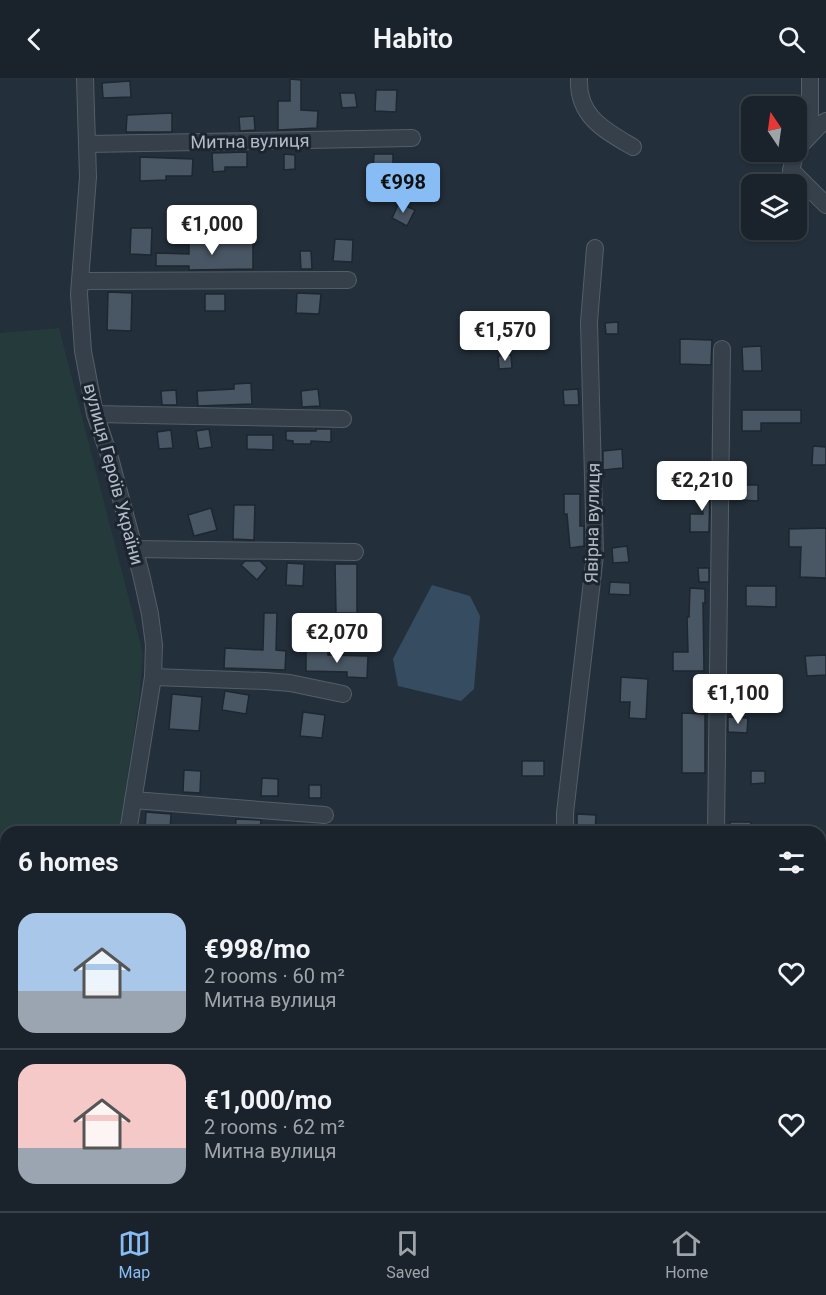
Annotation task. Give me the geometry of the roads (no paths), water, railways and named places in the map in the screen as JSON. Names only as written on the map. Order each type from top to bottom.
[{"type":"street","name":"вулиця Героїв України","points":[[85,78],[88,144],[87,211],[79,307],[83,351],[94,414],[110,458],[135,549],[150,614],[154,645],[153,677],[129,826]]},
{"type":"street","points":[[579,78],[578,95],[598,126],[633,147]]},
{"type":"street","points":[[810,78],[810,120],[812,125],[823,123]]},
{"type":"street","points":[[807,140],[823,123]]},
{"type":"street","name":"Митна вулиця","points":[[88,144],[412,138]]},
{"type":"street","points":[[793,162],[791,170],[826,205]]},
{"type":"street","name":"Явірна вулиця","points":[[565,826],[595,555],[590,322],[594,248]]},
{"type":"street","points":[[80,281],[348,280]]},
{"type":"street","points":[[716,826],[722,349]]},
{"type":"street","points":[[94,414],[343,419]]},
{"type":"street","points":[[135,549],[355,552]]},
{"type":"street","points":[[153,677],[290,683],[344,694]]},
{"type":"street","points":[[133,800],[325,815]]},
{"type":"water","points":[[432,585],[470,596],[480,616],[474,689],[461,701],[398,686],[393,659]]}]
